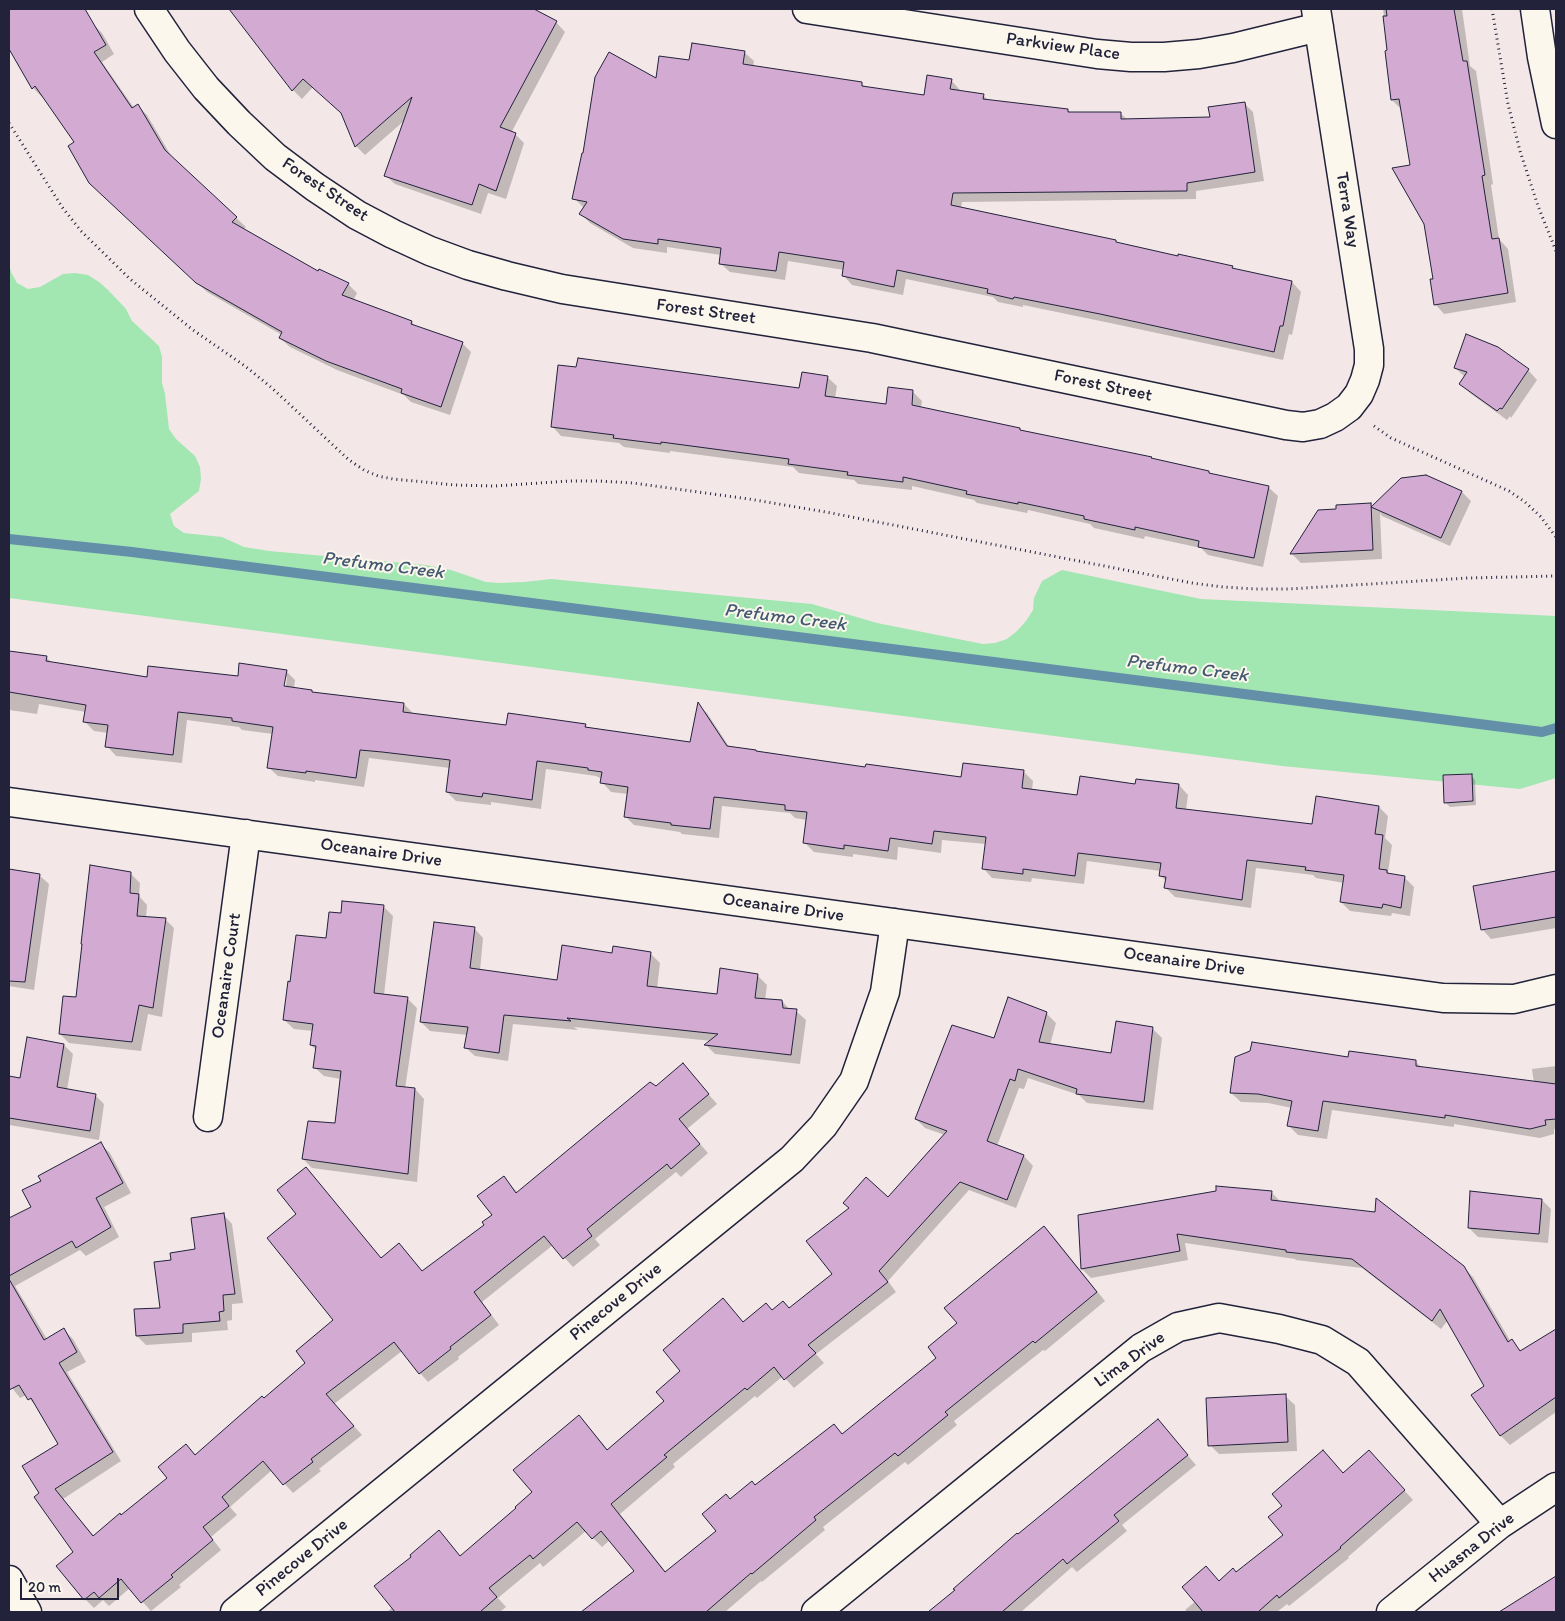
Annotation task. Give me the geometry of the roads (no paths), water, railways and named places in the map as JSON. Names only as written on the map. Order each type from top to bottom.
[{"type":"street","name":"Forest Street","points":[[149,9],[177,51],[206,88],[275,157],[357,215],[430,251],[468,265],[562,289],[872,338],[1286,426],[1303,427],[1320,424],[1336,417],[1349,407]]},
{"type":"street","name":"Parkview Place","points":[[808,9],[877,14],[1097,54],[1131,57],[1199,54],[1233,48],[1317,18]]},
{"type":"street","points":[[1534,9],[1556,124]]},
{"type":"street","name":"Terra Way","points":[[1317,18],[1369,350],[1369,365],[1365,380],[1359,394],[1349,407]]},
{"type":"street","name":"Oceanaire Drive","points":[[9,802],[1443,998],[1514,999],[1556,989]]},
{"type":"street","name":"Oceanaire Court","points":[[208,1118],[246,834]]},
{"type":"street","name":"Pinecove Drive","points":[[235,1612],[792,1160],[823,1126],[854,1080],[885,992],[895,923]]},
{"type":"street","name":"Lima Drive","points":[[816,1612],[1141,1348],[1178,1327],[1219,1318],[1279,1329],[1322,1340],[1358,1362],[1500,1524]]},
{"type":"street","name":"Huasna Drive","points":[[1391,1612],[1500,1524],[1556,1487]]},
{"type":"street","points":[[9,1580],[27,1612]]},
{"type":"waterway","name":"Prefumo Creek","points":[[9,539],[132,552],[1542,732],[1556,728]]}]
